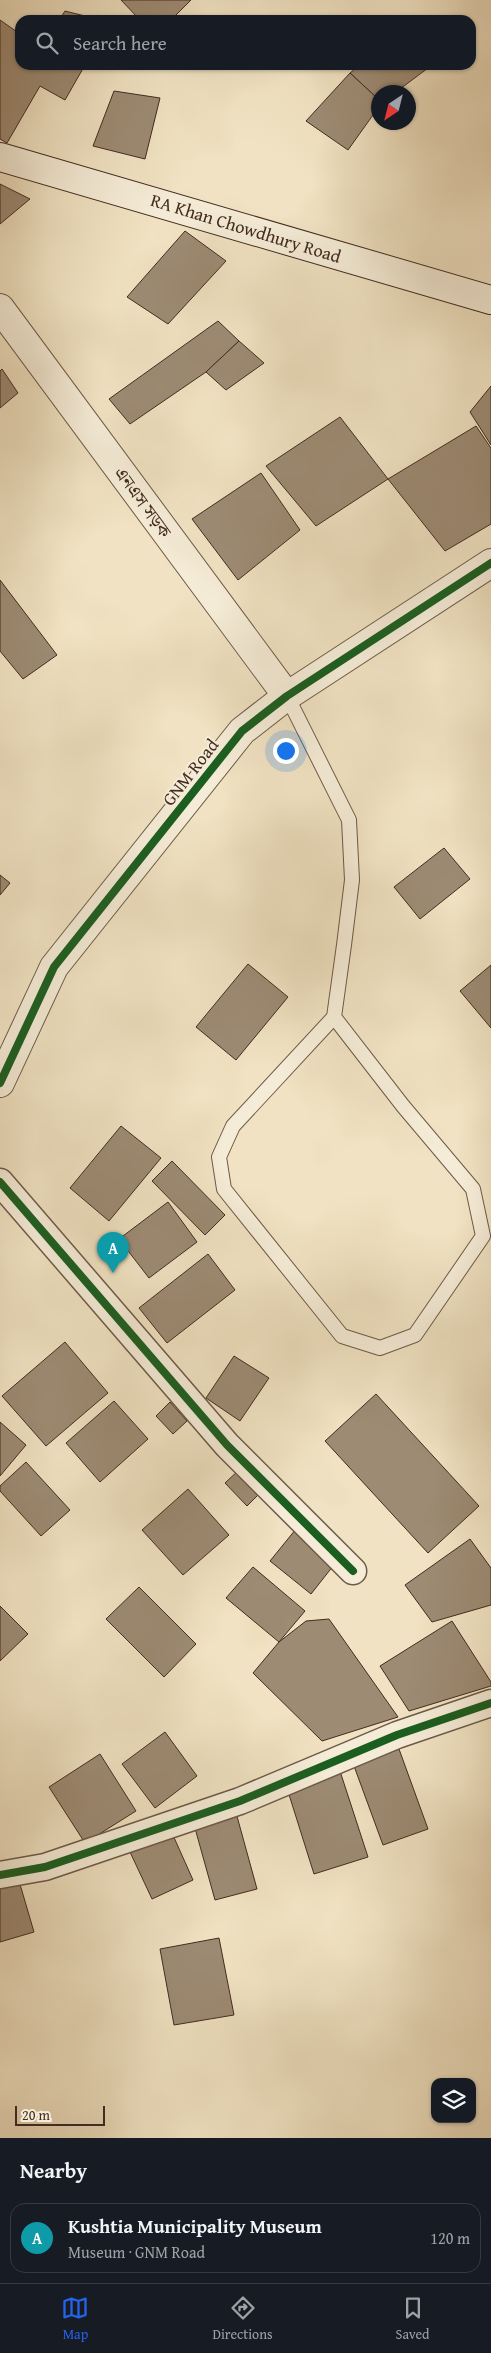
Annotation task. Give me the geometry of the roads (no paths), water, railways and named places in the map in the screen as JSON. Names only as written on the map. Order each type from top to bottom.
[{"type":"street","name":"RA Khan Chowdhury Road","points":[[0,157],[491,300]]},
{"type":"street","name":"এনএস সড়ক","points":[[0,308],[287,696]]},
{"type":"street","name":"GNM Road","points":[[0,1083],[54,967],[242,731],[287,696],[491,563]]},
{"type":"street","points":[[0,1182],[227,1445],[353,1571]]},
{"type":"street","points":[[0,1874],[45,1867],[240,1801],[397,1735],[491,1703]]},
{"type":"lane","points":[[287,696],[349,820],[352,880],[334,1017],[233,1126],[219,1157],[221,1173],[224,1189],[342,1336],[380,1348],[416,1335],[483,1236],[473,1189],[403,1106],[334,1017]]},
{"type":"place","name":"Kushtia Municipality Museum","points":[[113,1273]]}]
